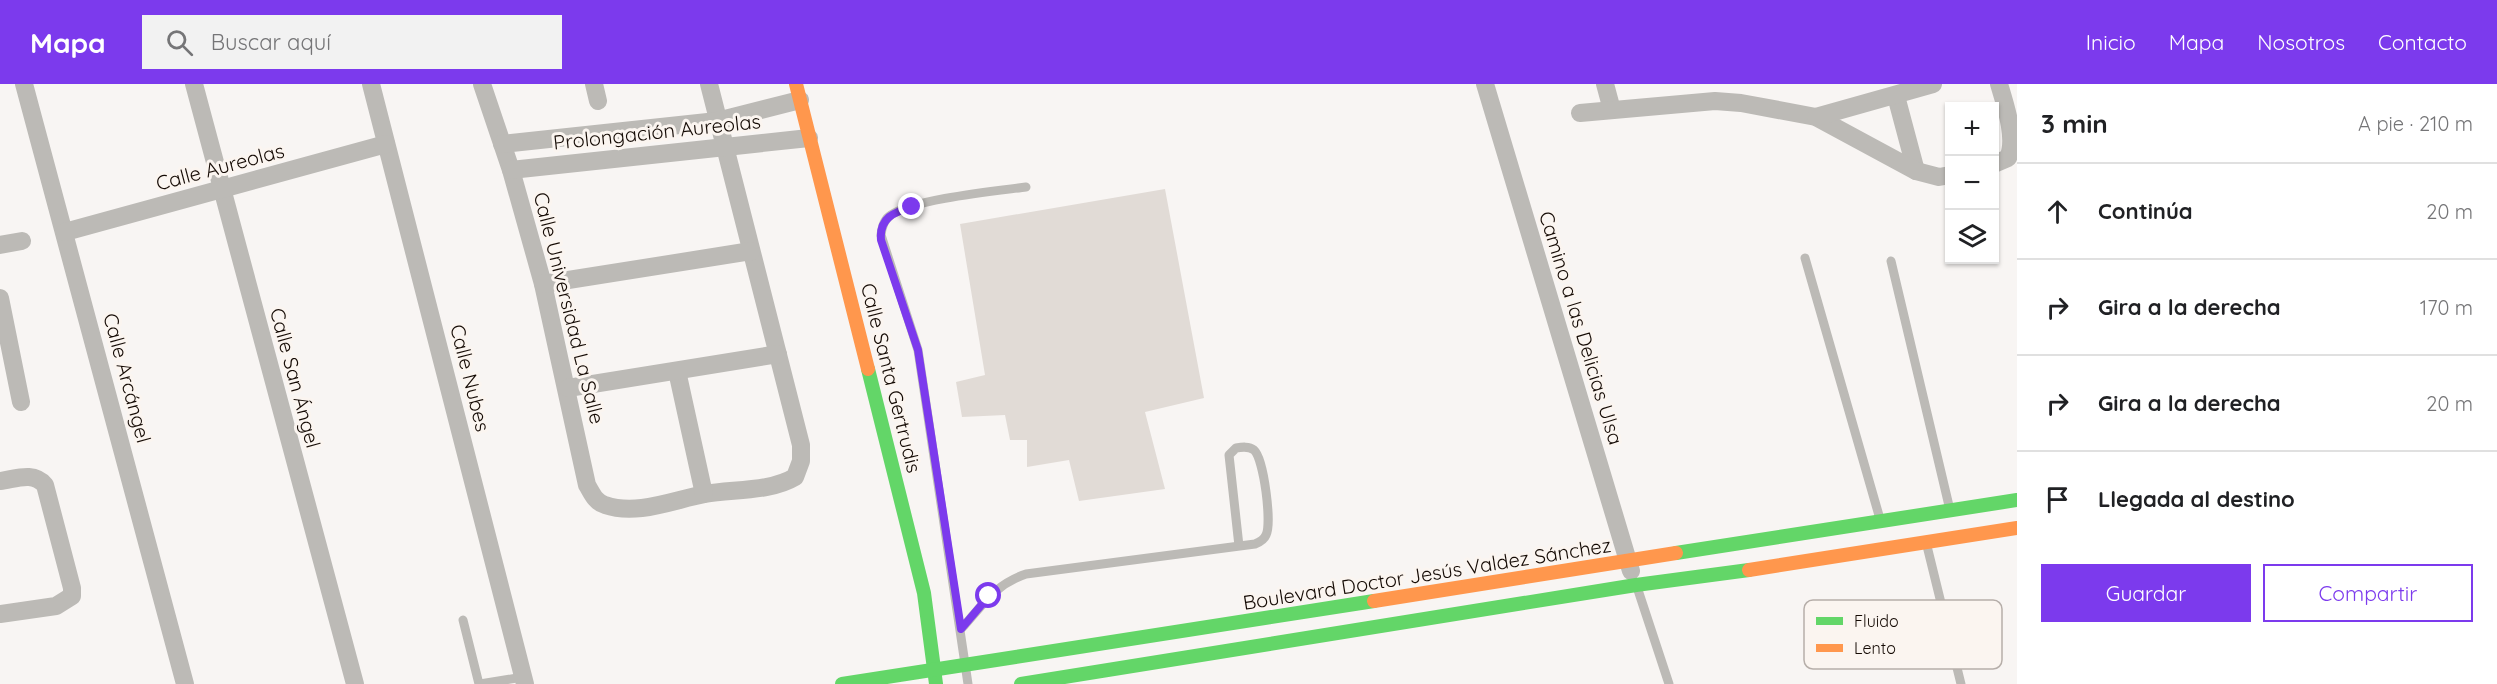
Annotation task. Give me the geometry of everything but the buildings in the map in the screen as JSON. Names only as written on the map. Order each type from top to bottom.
[{"type":"main road","name":"Calle Santa Gertrudis","points":[[798,92],[924,593],[936,669],[936,684]]},
{"type":"main road","name":"Boulevard Doctor Jesús Valdez Sánchez","points":[[842,684],[2017,500]]},
{"type":"main road","points":[[1021,684],[1636,585],[1926,544],[2017,528]]},
{"type":"street","name":"Calle Arcángel","points":[[24,84],[185,684]]},
{"type":"street","name":"Calle San Ángel","points":[[194,84],[355,684]]},
{"type":"street","name":"Calle Nubes","points":[[371,84],[524,680]]},
{"type":"street","name":"Calle Universidad La Salle","points":[[482,84],[511,170],[543,284],[568,388],[587,485],[594,498],[603,505],[621,508],[651,506],[704,494]]},
{"type":"street","points":[[677,371],[704,494],[790,480],[798,472],[801,446],[709,84]]},
{"type":"street","name":"Camino a las Delicias Ulsa","points":[[1485,84],[1636,585]]},
{"type":"street","points":[[1605,84],[1612,110]]},
{"type":"street","points":[[1816,117],[1933,84]]},
{"type":"street","points":[[1999,84],[2009,119],[2011,153],[2008,158],[1999,162]]},
{"type":"street","name":"Prolongación Aureolas","points":[[502,144],[717,121],[798,92]]},
{"type":"street","points":[[1580,113],[1612,110],[1713,92],[1816,117],[1916,171],[1939,177],[1945,176]]},
{"type":"street","points":[[1896,96],[1916,171]]},
{"type":"street","name":"Prolongación Aureolas","points":[[511,170],[809,138]]},
{"type":"street","name":"Calle Aureolas","points":[[65,232],[386,144]]},
{"type":"street","points":[[0,245],[22,241]]},
{"type":"street","points":[[543,284],[751,251]]},
{"type":"street","points":[[0,297],[21,402]]},
{"type":"street","points":[[568,388],[778,354]]},
{"type":"street","points":[[0,481],[30,476],[39,478],[49,495],[71,580],[72,596],[56,606],[0,614]]},
{"type":"lane","points":[[968,684],[918,350],[880,234],[885,221],[896,212],[965,196],[1026,187]]},
{"type":"lane","points":[[1805,258],[1880,521]]},
{"type":"lane","points":[[1891,261],[1950,510]]},
{"type":"lane","points":[[961,629],[989,596],[1008,580],[1026,574],[1239,546],[1263,540],[1269,527],[1261,463],[1254,450],[1248,447],[1231,451],[1229,460],[1239,546]]},
{"type":"lane","points":[[1926,544],[1940,600]]},
{"type":"lane","points":[[1636,585],[1670,684]]},
{"type":"lane","points":[[463,620],[479,684],[524,680]]},
{"type":"lane","points":[[1957,669],[1961,684]]},
{"type":"traffic: fast","points":[[868,369],[924,593],[936,684]]},
{"type":"traffic: fast","points":[[1676,553],[2017,500]]},
{"type":"traffic: fast","points":[[1021,684],[1636,585],[1749,570]]},
{"type":"traffic: fast","points":[[842,684],[1374,601]]},
{"type":"traffic: slow","points":[[796,84],[868,369]]},
{"type":"traffic: slow","points":[[1749,570],[2017,528]]},
{"type":"traffic: slow","points":[[1374,601],[1676,553]]},
{"type":"route","points":[[912,207],[889,216],[880,234],[882,246],[918,350],[961,629],[989,596]]}]
